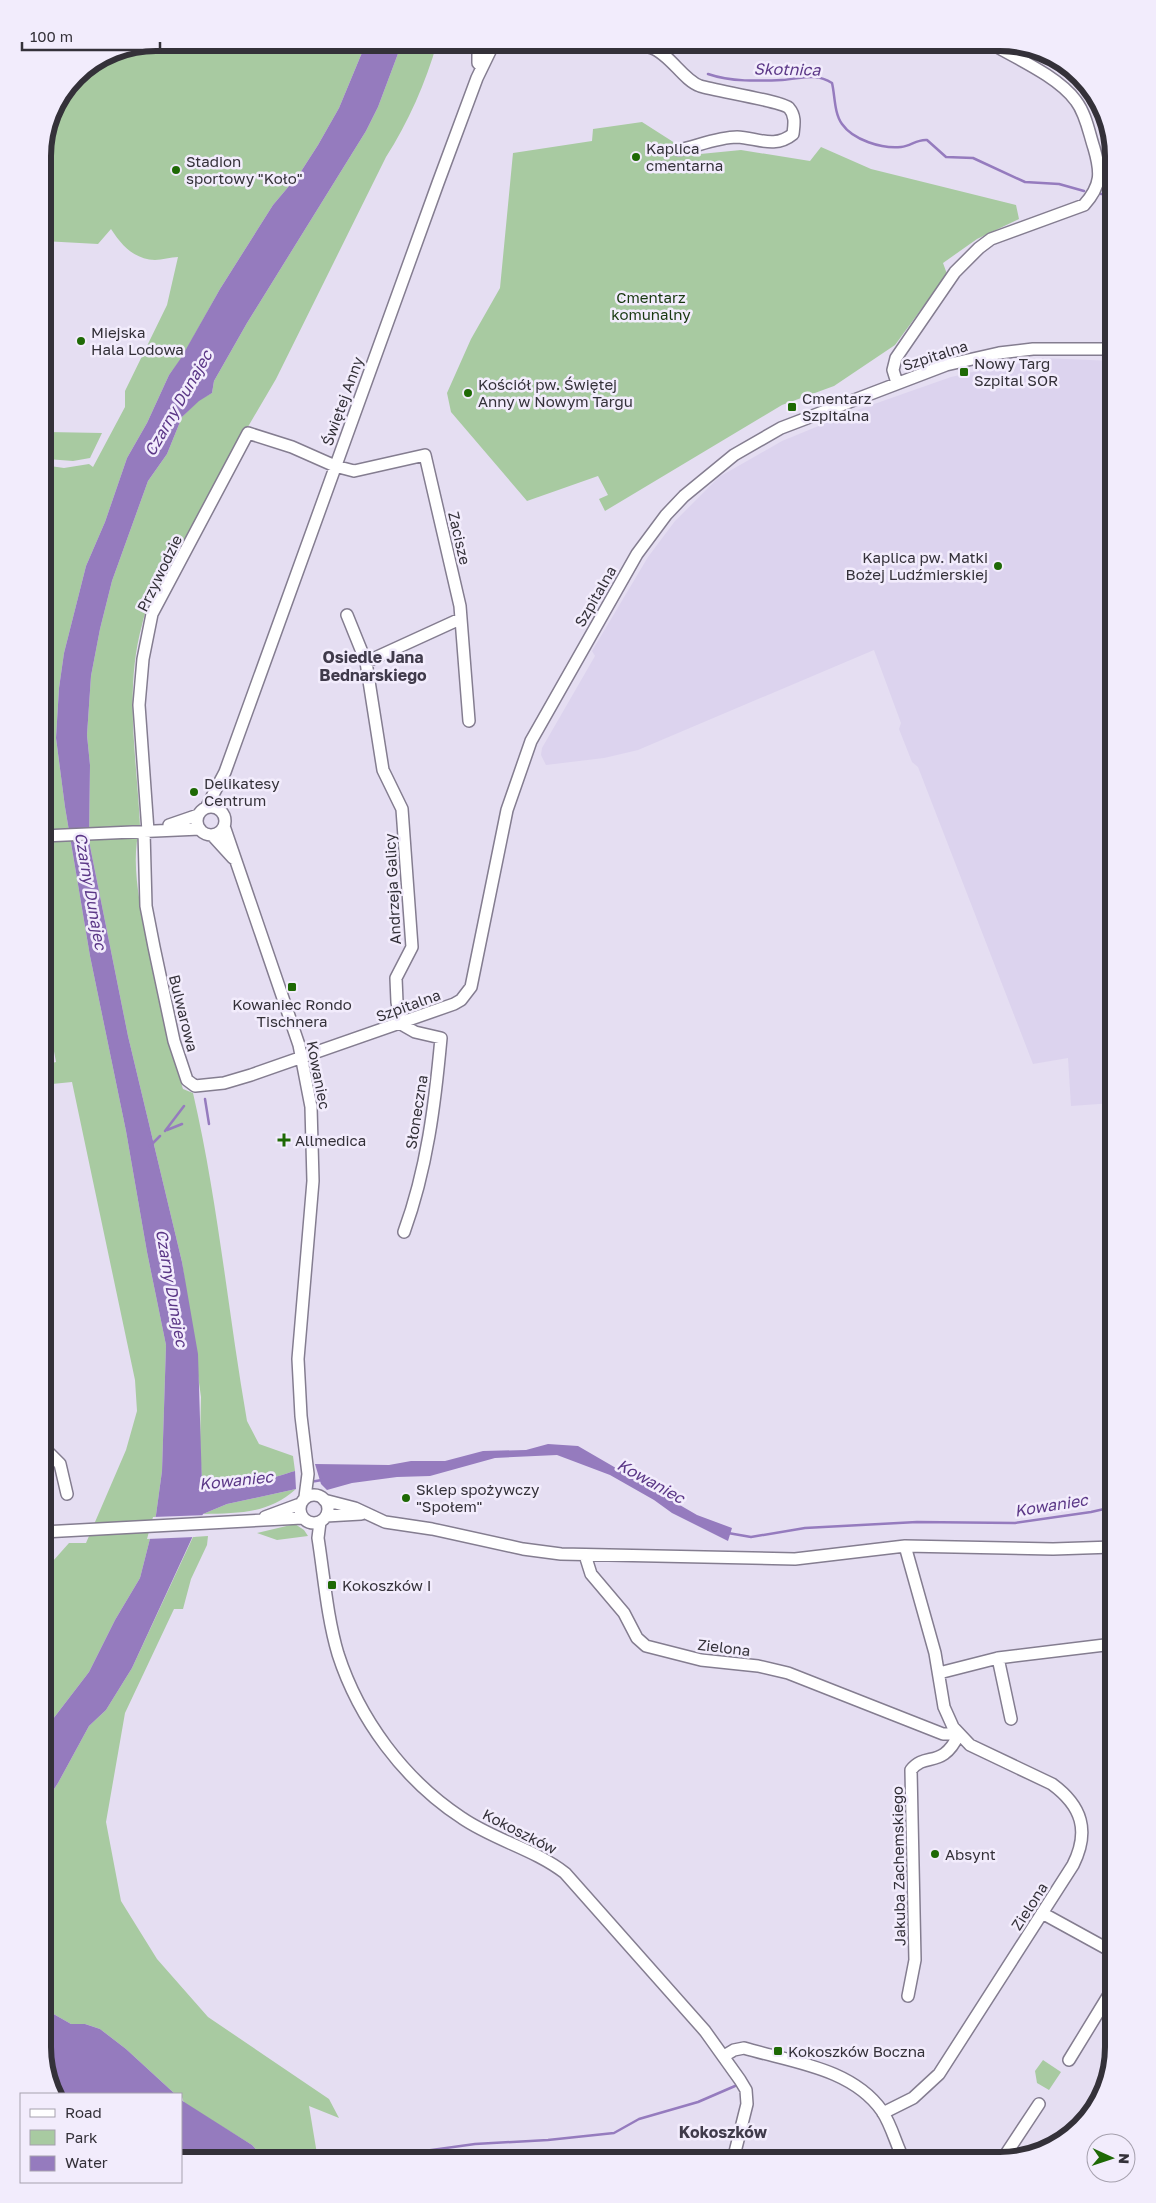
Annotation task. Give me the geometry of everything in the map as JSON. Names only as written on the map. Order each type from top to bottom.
[{"type":"street","points":[[479,51],[478,63],[482,66]]},
{"type":"street","name":"Świętej Anny","points":[[202,812],[225,772],[335,466],[482,66],[490,51]]},
{"type":"street","points":[[656,51],[670,60],[697,85],[742,97],[776,102],[789,108],[795,118],[793,134],[787,139],[771,143],[736,137],[679,150]]},
{"type":"street","points":[[897,383],[893,370],[896,358],[955,272],[992,239],[1084,205],[1094,194],[1100,170],[1077,101],[1064,88],[1003,51]]},
{"type":"street","name":"Szpitalna","points":[[302,1057],[454,1004],[461,1000],[471,987],[507,810],[517,775],[546,712],[646,540],[666,515],[699,482],[750,444],[781,428],[946,365],[999,353],[1065,349],[1105,350]]},
{"type":"street","name":"Przywodzie","points":[[147,831],[139,705],[143,658],[152,614],[248,432],[292,447],[335,466]]},
{"type":"street","name":"Zacisze","points":[[335,466],[354,471],[425,455],[460,606],[469,721]]},
{"type":"street","name":"Andrzeja Galicy","points":[[347,615],[366,662],[383,770],[402,809],[412,947],[396,978],[397,1002],[401,1024]]},
{"type":"street","points":[[366,662],[460,619]]},
{"type":"street","name":"Świętej Anny","points":[[221,810],[225,772]]},
{"type":"street","points":[[51,836],[200,829],[212,835],[219,832],[224,826],[224,816],[221,810],[214,807],[147,831]]},
{"type":"street","points":[[200,829],[197,822],[202,812]]},
{"type":"street","name":"Kowaniec","points":[[224,826],[302,1057],[311,1107],[314,1148],[312,1192],[298,1359],[299,1401],[308,1474],[303,1501]]},
{"type":"street","name":"Bulwarowa","points":[[147,831],[146,906],[169,1023],[187,1080],[195,1086],[224,1083],[302,1057]]},
{"type":"street","name":"Kowaniec","points":[[212,835],[225,847],[240,870]]},
{"type":"street","name":"Słoneczna","points":[[401,1024],[415,1032],[442,1038],[436,1097],[418,1195],[404,1232]]},
{"type":"street","points":[[51,1455],[60,1464],[67,1494]]},
{"type":"street","name":"Kowaniec","points":[[308,1474],[322,1498]]},
{"type":"street","points":[[262,1519],[313,1495],[355,1508],[363,1514],[385,1522],[432,1529],[523,1550],[585,1555],[795,1559],[905,1546],[1053,1549],[1105,1547]]},
{"type":"street","points":[[322,1498],[328,1507],[323,1519]]},
{"type":"street","points":[[303,1501],[300,1511],[305,1520]]},
{"type":"street","points":[[51,1532],[222,1524],[262,1519],[323,1519],[363,1514]]},
{"type":"street","name":"Kokoszków","points":[[323,1519],[318,1538],[330,1616],[339,1656],[362,1709],[390,1752],[423,1786],[462,1818],[551,1862],[565,1873],[705,2032],[724,2056],[746,2090],[748,2104],[735,2152]]},
{"type":"street","name":"Kokoszków","points":[[305,1520],[318,1538]]},
{"type":"street","name":"Zielona","points":[[883,2113],[913,2098],[939,2074],[1077,1858],[1082,1833],[1079,1814],[1069,1798],[1052,1784],[982,1752],[959,1734],[948,1718],[944,1707],[939,1673],[905,1546]]},
{"type":"street","name":"Zielona","points":[[585,1555],[591,1574],[624,1613],[638,1638],[646,1646],[701,1660],[758,1666],[788,1673],[943,1734],[959,1734]]},
{"type":"street","points":[[939,1673],[998,1658],[1105,1645]]},
{"type":"street","points":[[998,1658],[1011,1718]]},
{"type":"street","name":"Jakuba Zachemskiego","points":[[908,1996],[915,1960],[911,1770],[916,1764],[938,1759],[951,1750],[959,1734]]},
{"type":"street","points":[[1042,1913],[1105,1947]]},
{"type":"street","points":[[1069,2060],[1105,2002]]},
{"type":"street","points":[[724,2056],[734,2050],[744,2048],[836,2076],[862,2089],[883,2113],[900,2152]]},
{"type":"street","points":[[1008,2151],[1039,2104]]},
{"type":"shaded area","points":[[1043,358],[1105,361],[1105,1104],[1071,1106],[1068,1058],[1033,1064],[918,767],[912,762],[899,729],[901,723],[874,650],[638,750],[604,758],[546,765],[541,755],[542,748],[595,656],[592,651],[648,557],[675,521],[719,477],[782,441],[860,409],[951,377],[999,366],[1037,362]]},
{"type":"green space","points":[[150,51],[363,51],[339,108],[318,145],[300,173],[273,205],[220,289],[181,359],[169,375],[147,423],[127,458],[105,522],[86,566],[64,653],[59,688],[56,738],[65,807],[90,956],[126,1131],[147,1252],[166,1345],[162,1471],[156,1515],[140,1578],[115,1620],[89,1672],[51,1722],[51,1564],[69,1543],[86,1543],[126,1450],[137,1411],[135,1380],[72,1082],[52,1084],[51,1079],[51,1063],[56,1062],[51,1035],[51,466],[64,468],[89,464],[93,467],[125,407],[125,391],[167,305],[178,257],[155,260],[141,257],[124,246],[111,229],[98,244],[51,241],[51,150],[53,136],[65,104],[73,92],[92,73],[116,59]]},
{"type":"green space","points":[[399,51],[434,51],[416,102],[386,157],[276,379],[242,437],[163,589],[156,585],[145,615],[137,650],[134,675],[133,725],[140,826],[137,840],[136,868],[139,898],[154,978],[177,1071],[183,1089],[193,1093],[202,1134],[247,1421],[259,1444],[293,1456],[295,1471],[247,1485],[221,1489],[211,1488],[202,1485],[200,1442],[201,1397],[182,1262],[128,1036],[89,841],[90,765],[87,735],[91,676],[112,581],[148,481],[167,454],[182,417],[199,400],[212,393],[214,381],[247,323],[366,131],[378,107]]},
{"type":"green space","name":"Cmentarz komunalny","points":[[642,122],[678,145],[680,156],[741,150],[810,161],[821,147],[871,169],[1016,205],[1019,219],[977,239],[943,263],[947,274],[895,345],[834,386],[782,405],[605,511],[599,499],[608,495],[598,476],[527,501],[451,412],[447,393],[471,339],[500,288],[513,153],[592,141],[593,129]]},
{"type":"green space","points":[[51,432],[102,433],[90,458],[73,461],[51,459]]},
{"type":"green space","points":[[296,1489],[264,1508],[241,1512],[203,1514],[227,1504]]},
{"type":"green space","points":[[295,1524],[304,1530],[308,1536],[277,1540],[257,1533]]},
{"type":"green space","points":[[208,1536],[207,1545],[191,1579],[183,1609],[174,1609],[125,1713],[106,1822],[121,1901],[157,1959],[208,2017],[329,2099],[339,2118],[309,2106],[317,2152],[259,2152],[252,2145],[184,2103],[182,2093],[174,2093],[126,2049],[100,2029],[85,2024],[71,2024],[51,2013],[51,1794],[89,1726],[106,1710],[132,1668],[193,1537]]},
{"type":"green space","points":[[1043,2060],[1061,2072],[1049,2090],[1037,2083],[1035,2071]]},
{"type":"water","name":"Czarny Dunajec","points":[[363,51],[399,51],[378,107],[366,131],[247,323],[214,381],[212,393],[199,401],[182,417],[167,454],[148,481],[112,581],[100,629],[91,676],[87,735],[90,765],[89,841],[128,1036],[182,1262],[198,1354],[202,1485],[221,1489],[247,1485],[295,1471],[296,1489],[227,1504],[203,1514],[132,1668],[106,1710],[89,1726],[51,1794],[51,1722],[89,1672],[115,1620],[140,1578],[156,1515],[162,1471],[166,1345],[147,1252],[126,1131],[90,956],[65,807],[56,738],[59,688],[64,653],[86,566],[105,522],[127,458],[147,423],[169,375],[181,358],[220,289],[273,205],[300,173],[339,108]]},
{"type":"water","points":[[548,1444],[578,1446],[697,1515],[732,1528],[728,1541],[672,1513],[654,1500],[610,1475],[557,1455],[495,1458],[430,1476],[397,1477],[352,1483],[327,1490],[321,1484],[315,1464],[389,1465],[411,1461],[445,1461],[483,1451],[526,1450]]},
{"type":"water","points":[[51,2013],[71,2024],[85,2024],[100,2029],[126,2049],[174,2093],[64,2093],[59,2087],[53,2067]]},
{"type":"water","points":[[182,2101],[252,2145],[259,2152],[182,2152]]},
{"type":"pier","points":[[207,1515],[195,1537],[147,1539],[153,1517]]},
{"type":"waterway","name":"Skotnica","points":[[708,74],[717,77],[764,81],[808,77],[820,78],[832,83],[839,120],[847,130],[860,139],[877,145],[893,147],[927,140],[946,157],[973,158],[1025,182],[1059,184],[1084,191]]},
{"type":"waterway","points":[[205,1099],[209,1124]]},
{"type":"waterway","points":[[165,1131],[184,1106]]},
{"type":"waterway","points":[[167,1130],[182,1124]]},
{"type":"waterway","points":[[150,1146],[160,1136]]},
{"type":"waterway","name":"Kowaniec","points":[[310,1482],[322,1480]]},
{"type":"waterway","name":"Kowaniec","points":[[728,1533],[751,1537],[805,1528],[917,1522],[1015,1523],[1105,1509]]},
{"type":"waterway","points":[[417,2152],[475,2144],[548,2140],[614,2133],[639,2119],[698,2102],[735,2086]]},
{"type":"place","name":"Kaplica cmentarna","points":[[636,157]]},
{"type":"place","name":"Stadion sportowy \"Koło\"","points":[[176,170]]},
{"type":"place","name":"Miejska Hala Lodowa","points":[[81,341]]},
{"type":"place","name":"Nowy Targ Szpital SOR","points":[[964,372]]},
{"type":"place","name":"Kościół pw. Świętej Anny w Nowym Targu","points":[[468,393]]},
{"type":"place","name":"Cmentarz Szpitalna","points":[[792,407]]},
{"type":"place","name":"Kaplica pw. Matki Bożej Ludźmierskiej","points":[[998,566]]},
{"type":"place","name":"Delikatesy Centrum","points":[[194,792]]},
{"type":"place","name":"Kowaniec Rondo Tischnera","points":[[292,987]]},
{"type":"place","name":"Allmedica","points":[[284,1140]]},
{"type":"place","name":"Sklep spożywczy \"Społem\"","points":[[406,1498]]},
{"type":"place","name":"Kokoszków I","points":[[332,1585]]},
{"type":"place","name":"Absynt","points":[[935,1854]]},
{"type":"place","name":"Kokoszków Boczna","points":[[778,2051]]},
{"type":"district","name":"Osiedle Jana Bednarskiego","points":[[373,666]]},
{"type":"district","name":"Kokoszków","points":[[723,2132]]}]
